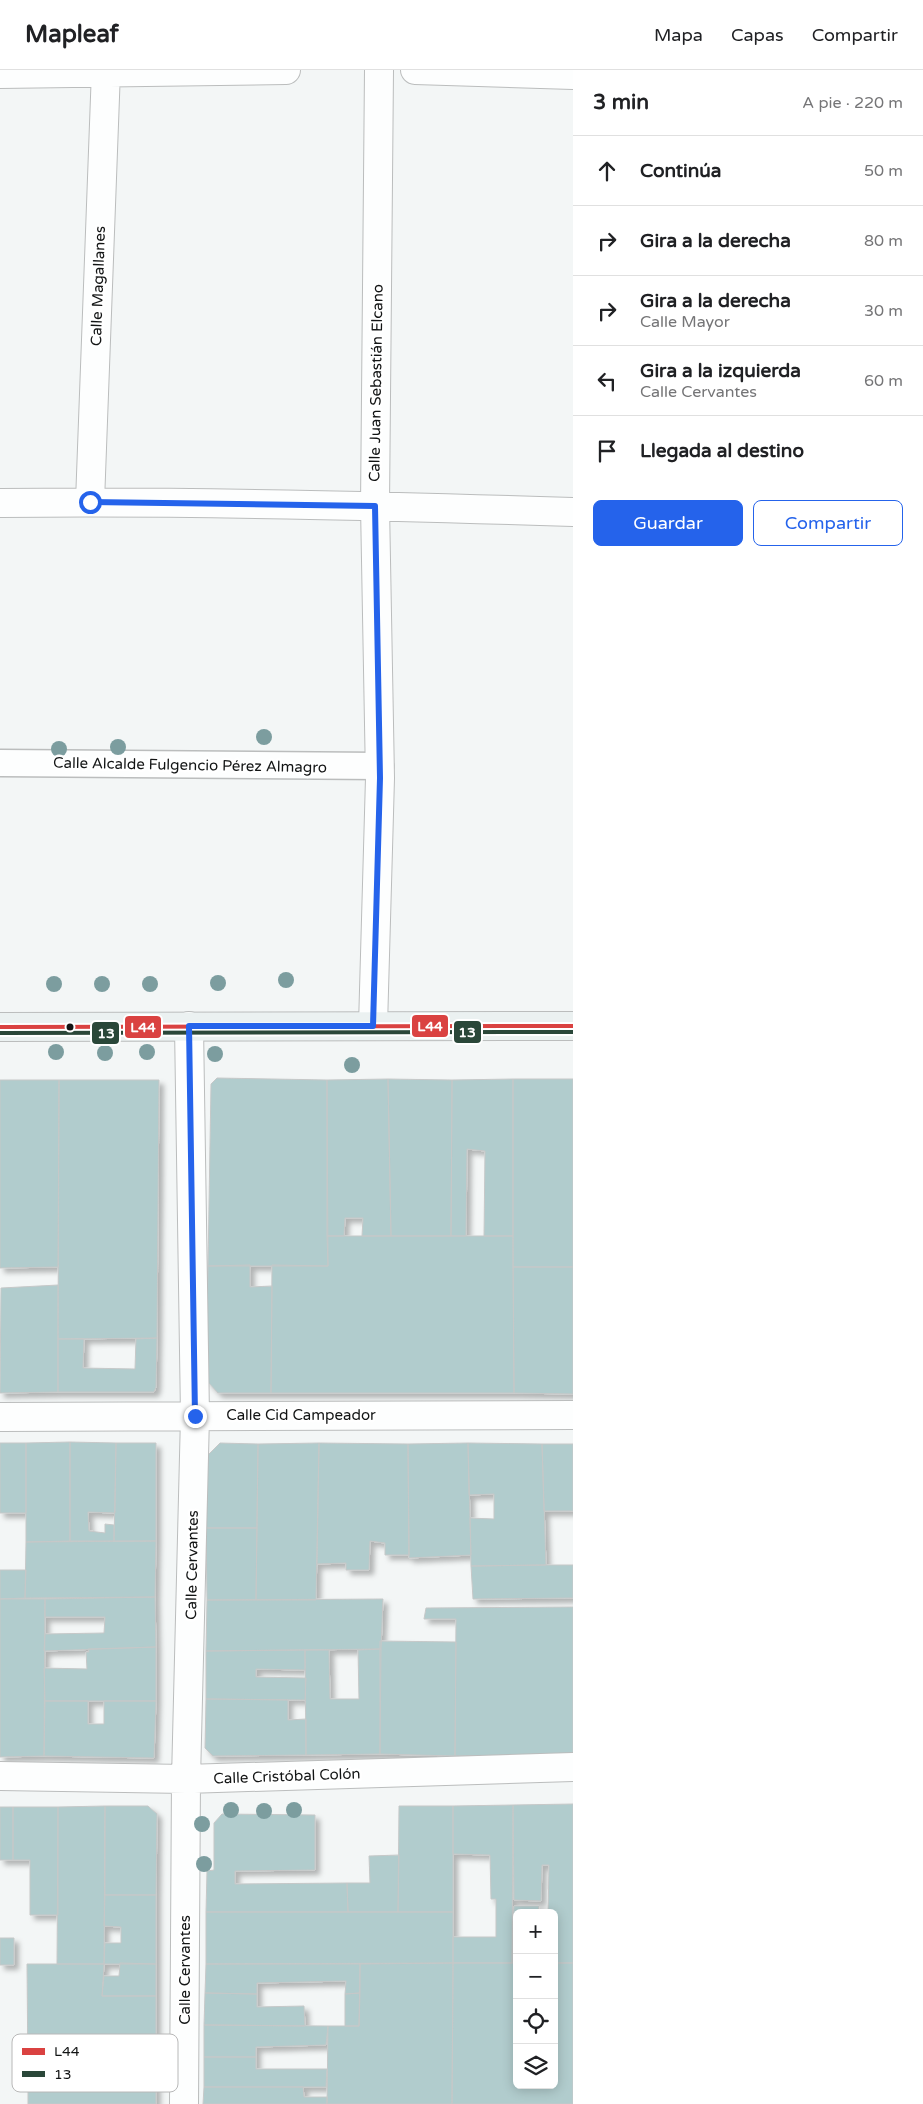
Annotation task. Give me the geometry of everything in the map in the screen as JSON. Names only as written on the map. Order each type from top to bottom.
[{"type":"main road","points":[[0,1026],[573,1026]]},
{"type":"street","points":[[0,74],[106,71],[286,70]]},
{"type":"street","name":"Calle Juan Sebastián Elcano","points":[[373,1026],[380,766],[375,506],[380,70]]},
{"type":"street","points":[[415,70],[573,75]]},
{"type":"street","name":"Calle Magallanes","points":[[90,502],[106,71]]},
{"type":"street","points":[[0,503],[90,502],[375,506],[573,512]]},
{"type":"street","name":"Calle Alcalde Fulgencio Pérez Almagro","points":[[0,763],[380,766]]},
{"type":"street","name":"Calle Cervantes","points":[[184,2104],[186,1779],[195,1416],[189,1026]]},
{"type":"street","name":"Calle Cid Campeador","points":[[0,1417],[573,1415]]},
{"type":"street","name":"Calle Cristóbal Colón","points":[[0,1776],[186,1779],[573,1767]]},
{"type":"building","points":[[217,1078],[327,1080],[328,1266],[208,1266],[211,1084]]},
{"type":"building","points":[[388,1079],[452,1080],[451,1236],[391,1236]]},
{"type":"building","points":[[388,1079],[391,1236],[362,1236],[363,1218],[345,1218],[344,1236],[327,1236],[327,1080]]},
{"type":"building","points":[[513,1079],[573,1079],[573,1267],[513,1267]]},
{"type":"building","points":[[513,1079],[513,1236],[484,1236],[485,1151],[467,1149],[466,1236],[451,1236],[452,1080]]},
{"type":"building","points":[[0,1080],[59,1080],[58,1267],[0,1268]]},
{"type":"building","points":[[59,1080],[159,1080],[157,1338],[58,1339]]},
{"type":"building","points":[[327,1236],[513,1236],[514,1393],[271,1393],[272,1265],[328,1266]]},
{"type":"building","points":[[250,1265],[250,1287],[272,1286],[271,1393],[218,1393],[206,1380],[208,1266]]},
{"type":"building","points":[[513,1267],[573,1267],[573,1394],[514,1393]]},
{"type":"building","points":[[58,1285],[58,1392],[0,1393],[1,1288]]},
{"type":"building","points":[[157,1338],[156,1387],[154,1392],[58,1392],[58,1339],[84,1339],[83,1368],[135,1369],[136,1339]]},
{"type":"building","points":[[70,1442],[70,1541],[26,1542],[26,1443]]},
{"type":"building","points":[[70,1442],[116,1443],[115,1513],[88,1512],[89,1531],[105,1533],[105,1524],[114,1525],[114,1541],[70,1541]]},
{"type":"building","points":[[0,1443],[26,1443],[26,1513],[0,1513]]},
{"type":"building","points":[[116,1443],[156,1443],[156,1541],[114,1541]]},
{"type":"building","points":[[220,1443],[258,1444],[257,1528],[206,1528],[207,1456]]},
{"type":"building","points":[[319,1443],[316,1600],[256,1600],[258,1444]]},
{"type":"building","points":[[319,1443],[408,1444],[409,1555],[385,1555],[385,1543],[370,1541],[369,1570],[346,1570],[346,1563],[317,1564]]},
{"type":"building","points":[[468,1443],[471,1555],[409,1558],[408,1444]]},
{"type":"building","points":[[468,1443],[542,1444],[546,1565],[471,1566],[470,1518],[494,1519],[494,1494],[469,1495]]},
{"type":"building","points":[[542,1444],[573,1444],[573,1511],[544,1511]]},
{"type":"building","points":[[206,1528],[257,1528],[256,1600],[207,1600]]},
{"type":"building","points":[[156,1541],[155,1597],[25,1598],[26,1542]]},
{"type":"building","points":[[573,1565],[573,1598],[473,1599],[471,1566]]},
{"type":"building","points":[[0,1570],[26,1570],[25,1598],[0,1599]]},
{"type":"building","points":[[155,1597],[156,1647],[44,1651],[45,1634],[104,1633],[105,1617],[45,1617],[45,1599]]},
{"type":"building","points":[[0,1599],[45,1599],[44,1756],[0,1757]]},
{"type":"building","points":[[383,1599],[381,1649],[206,1651],[207,1600]]},
{"type":"building","points":[[573,1607],[573,1754],[455,1756],[456,1619],[424,1619],[426,1608]]},
{"type":"building","points":[[380,1641],[456,1642],[455,1756],[380,1754]]},
{"type":"building","points":[[156,1647],[156,1701],[45,1701],[44,1668],[87,1669],[86,1652],[89,1652],[88,1649]]},
{"type":"building","points":[[381,1649],[380,1754],[306,1755],[305,1650],[329,1650],[330,1699],[359,1699],[358,1650]]},
{"type":"building","points":[[305,1650],[305,1670],[256,1669],[256,1677],[306,1678],[305,1700],[206,1699],[206,1651]]},
{"type":"building","points":[[206,1699],[288,1700],[288,1720],[306,1719],[306,1755],[213,1756],[205,1748]]},
{"type":"building","points":[[45,1701],[88,1701],[88,1724],[104,1724],[104,1701],[156,1701],[154,1758],[44,1756]]},
{"type":"building","points":[[573,1804],[573,1963],[558,1963],[558,1909],[548,1909],[549,1865],[542,1865],[541,1901],[514,1900],[513,1805]]},
{"type":"building","points":[[513,1805],[512,1963],[453,1963],[453,1937],[496,1937],[496,1899],[491,1899],[490,1855],[453,1854],[453,1806]]},
{"type":"building","points":[[105,1806],[104,1964],[57,1964],[58,1807]]},
{"type":"building","points":[[105,1806],[148,1806],[157,1814],[156,1895],[105,1895]]},
{"type":"building","points":[[399,1806],[453,1806],[453,1912],[398,1912]]},
{"type":"building","points":[[0,1807],[13,1807],[13,1860],[0,1860]]},
{"type":"building","points":[[13,1807],[58,1807],[58,1915],[30,1915],[30,1860],[13,1860]]},
{"type":"building","points":[[222,1814],[315,1815],[315,1870],[235,1871],[235,1884],[347,1883],[348,1912],[206,1912],[207,1871],[214,1870],[214,1823]]},
{"type":"building","points":[[399,1855],[398,1912],[348,1912],[347,1883],[370,1883],[369,1856]]},
{"type":"building","points":[[105,1895],[156,1895],[156,1964],[104,1964],[105,1943],[121,1943],[121,1927],[104,1926]]},
{"type":"building","points":[[514,1906],[539,1906],[539,1909],[514,1909]]},
{"type":"building","points":[[206,1912],[453,1912],[453,1963],[206,1964]]},
{"type":"building","points":[[0,1938],[14,1938],[14,1965],[0,1965]]},
{"type":"building","points":[[120,1963],[156,1964],[156,1996],[102,1996],[104,1976],[119,1976]]},
{"type":"building","points":[[453,1963],[452,2104],[327,2104],[328,2026],[359,2026],[360,1964]]},
{"type":"building","points":[[453,1963],[513,1963],[513,2089],[558,2089],[558,1963],[573,1963],[573,2104],[452,2104]]},
{"type":"building","points":[[27,1964],[104,1964],[102,1996],[156,1996],[156,2034],[28,2034]]},
{"type":"building","points":[[206,1964],[360,1964],[360,1993],[345,1994],[346,1981],[257,1983],[257,1994],[205,1993]]},
{"type":"building","points":[[205,1993],[257,1994],[257,2007],[304,2006],[305,2026],[204,2025]]},
{"type":"building","points":[[360,1993],[359,2026],[345,2026],[345,1994]]},
{"type":"building","points":[[204,2025],[328,2026],[326,2045],[256,2047],[256,2057],[204,2057]]},
{"type":"building","points":[[204,2057],[256,2057],[256,2069],[327,2069],[326,2087],[204,2087]]},
{"type":"building","points":[[204,2087],[303,2087],[304,2097],[327,2097],[327,2104],[203,2104]]},
{"type":"building","points":[[28,2092],[156,2092],[156,2104],[28,2104]]},
{"type":"transit line","name":"L44","points":[[0,1027],[573,1026]]},
{"type":"transit line","name":"13","points":[[0,1033],[573,1032]]},
{"type":"route","points":[[90,502],[375,506],[380,778],[373,1026],[189,1026],[195,1416]]}]
